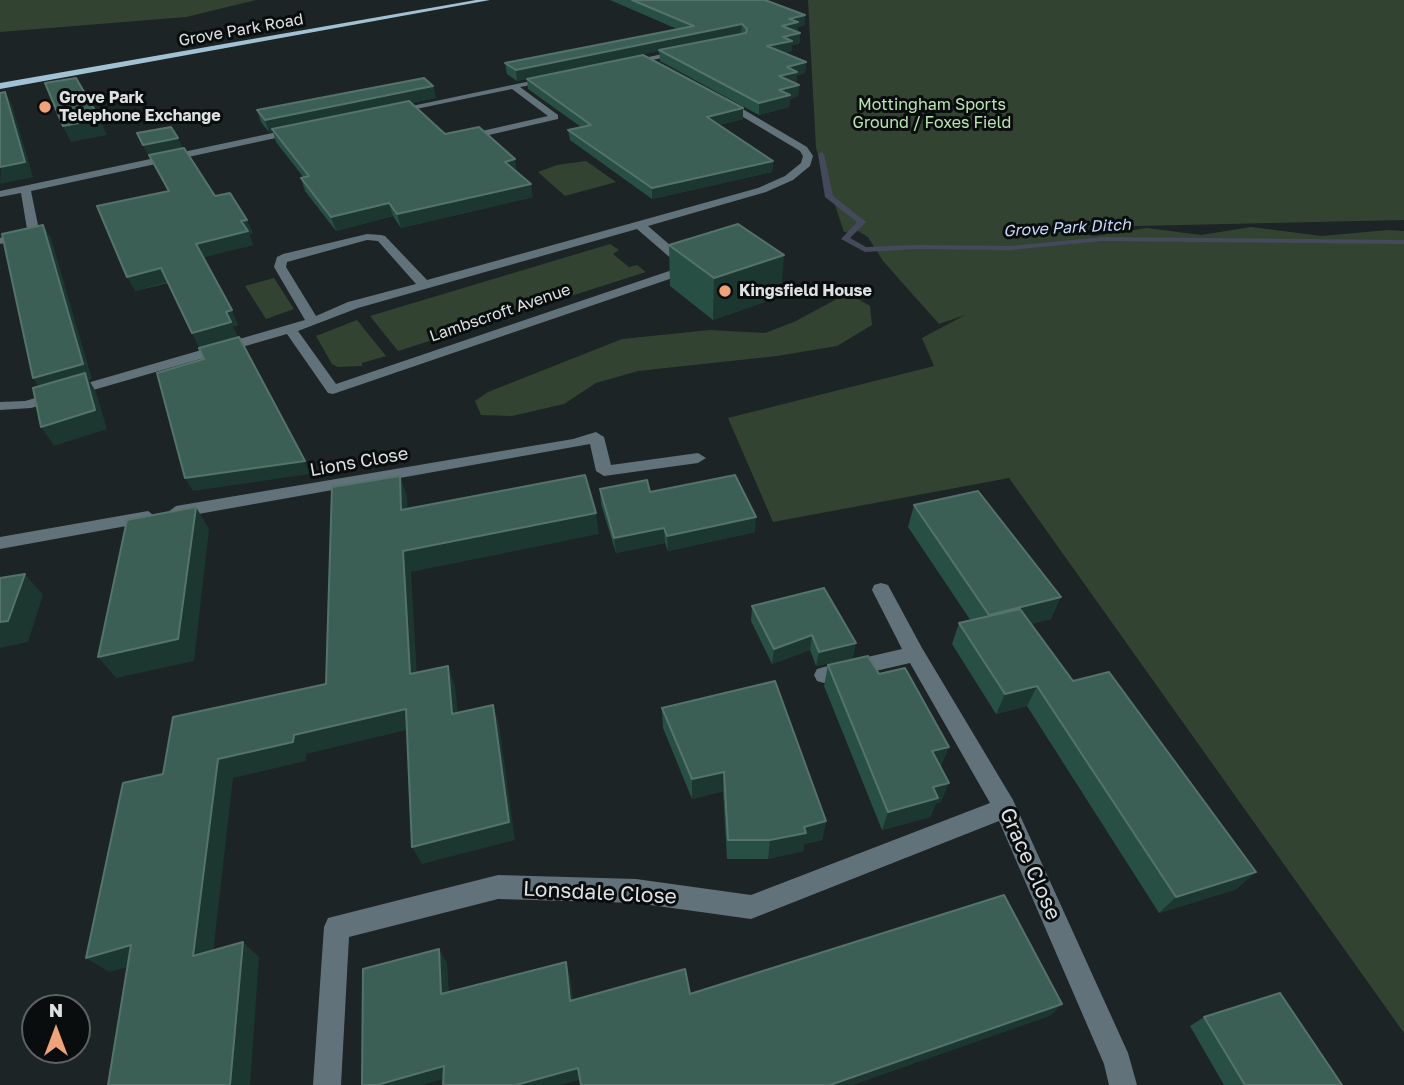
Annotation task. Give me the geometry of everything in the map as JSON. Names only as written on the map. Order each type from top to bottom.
[{"type":"main road","name":"Grove Park Road","points":[[0,86],[488,0]]},
{"type":"street","points":[[618,65],[697,48]]},
{"type":"street","points":[[644,60],[667,72]]},
{"type":"street","points":[[376,114],[566,76]]},
{"type":"street","points":[[449,141],[555,117],[513,86]]},
{"type":"street","points":[[0,406],[26,405],[313,321],[354,305],[762,190],[789,178],[806,163],[808,156],[804,149],[714,96]]},
{"type":"street","points":[[414,106],[423,115]]},
{"type":"street","points":[[0,194],[311,128]]},
{"type":"street","points":[[0,241],[33,230],[25,188]]},
{"type":"street","name":"Lambscroft Avenue","points":[[289,328],[332,390],[689,268],[639,224]]},
{"type":"street","points":[[313,321],[280,267],[281,260],[367,237],[381,238],[423,286]]},
{"type":"street","name":"Lions Close","points":[[0,543],[576,444],[596,438],[604,471],[698,458]]},
{"type":"street","name":"Grace Close","points":[[881,590],[1005,808],[1118,1063],[1123,1085]]},
{"type":"street","points":[[824,675],[915,654]]},
{"type":"street","name":"Lonsdale Close","points":[[327,1085],[337,927],[498,887],[636,891],[751,907],[1005,808]]},
{"type":"green space","points":[[0,0],[256,0],[186,17],[0,32]]},
{"type":"green space","name":"Mottingham Sports Ground / Foxes Field","points":[[808,0],[1404,0],[1404,220],[1047,228],[1094,236],[1147,228],[1201,235],[1251,227],[1322,236],[1404,231],[1404,1033],[1009,478],[773,522],[728,418],[934,366],[922,338],[965,315],[939,324],[883,261],[868,237],[858,231],[844,232],[816,148]]},
{"type":"green space","points":[[586,161],[616,182],[565,196],[538,172],[557,165]]},
{"type":"green space","points":[[610,244],[619,250],[613,254],[629,267],[637,265],[646,272],[398,351],[370,316]]},
{"type":"green space","points":[[274,278],[294,309],[266,319],[245,286]]},
{"type":"green space","points":[[848,293],[870,306],[872,325],[837,346],[777,356],[638,371],[596,383],[564,404],[512,416],[481,415],[475,401],[488,392],[622,339],[710,330],[765,333],[794,322]]},
{"type":"green space","points":[[357,320],[386,356],[362,363],[362,366],[338,367],[332,364],[316,336]]},
{"type":"building","points":[[632,0],[765,0],[805,15],[789,19],[798,22],[782,26],[800,33],[783,37],[792,41],[767,46],[806,62],[787,67],[797,72],[779,76],[799,85],[779,90],[790,95],[759,103],[659,50],[746,33],[747,29],[742,24],[516,70],[505,63],[694,26]]},
{"type":"building","points":[[643,55],[743,108],[707,117],[773,161],[652,188],[568,130],[591,125],[527,79]]},
{"type":"building","points":[[76,78],[100,119],[63,126],[45,83]]},
{"type":"building","points":[[424,78],[433,86],[265,120],[257,110]]},
{"type":"building","points":[[5,92],[25,162],[0,167],[0,93]]},
{"type":"building","points":[[409,101],[445,134],[479,127],[515,159],[505,162],[531,184],[397,214],[389,203],[331,217],[301,178],[309,176],[272,129]]},
{"type":"building","points":[[171,127],[178,138],[143,145],[137,133]]},
{"type":"building","points":[[184,148],[215,196],[230,193],[247,220],[241,221],[248,231],[196,244],[232,310],[226,312],[231,322],[192,333],[161,268],[127,277],[97,206],[169,191],[149,155]]},
{"type":"building","points":[[738,224],[784,255],[714,278],[669,245]]},
{"type":"building","points":[[43,225],[83,364],[33,378],[2,234]]},
{"type":"building","points":[[239,337],[305,461],[185,478],[157,373],[204,359],[199,348]]},
{"type":"building","points":[[85,373],[95,410],[41,427],[33,388]]},
{"type":"building","points":[[585,475],[596,513],[403,551],[410,674],[448,666],[452,714],[493,705],[509,822],[412,847],[406,709],[294,735],[293,742],[218,759],[193,956],[243,942],[230,1085],[108,1085],[131,945],[86,958],[123,783],[163,774],[173,717],[326,684],[332,487],[400,476],[401,510]]},
{"type":"building","points":[[735,475],[756,517],[667,536],[664,528],[614,538],[600,489],[647,480],[650,492]]},
{"type":"building","points":[[978,491],[1061,597],[989,615],[914,505]]},
{"type":"building","points":[[196,507],[178,639],[98,657],[127,520]]},
{"type":"building","points":[[25,574],[8,621],[0,622],[0,578]]},
{"type":"building","points":[[824,588],[856,643],[819,652],[812,635],[774,649],[752,606]]},
{"type":"building","points":[[1020,609],[1073,681],[1109,672],[1256,872],[1176,897],[1037,686],[1005,694],[959,623]]},
{"type":"building","points":[[868,656],[879,674],[905,668],[949,747],[932,751],[949,783],[933,787],[938,798],[888,812],[828,665]]},
{"type":"building","points":[[775,681],[826,821],[804,827],[806,833],[770,840],[728,840],[724,772],[692,779],[662,708]]},
{"type":"building","points":[[1004,895],[1062,1004],[830,1085],[581,1085],[578,1068],[516,1085],[443,1085],[444,1066],[377,1085],[362,1085],[363,969],[439,949],[441,994],[566,962],[570,1001],[685,969],[690,994]]},
{"type":"building","points":[[1280,993],[1342,1085],[1245,1085],[1204,1017]]},
{"type":"waterway","name":"Grove Park Ditch","points":[[821,154],[829,197],[862,222],[845,239],[865,250],[915,247],[1011,248],[1102,239],[1404,242]]},
{"type":"place","name":"Grove Park Telephone Exchange","points":[[45,107]]},
{"type":"place","name":"Kingsfield House","points":[[725,291]]}]
